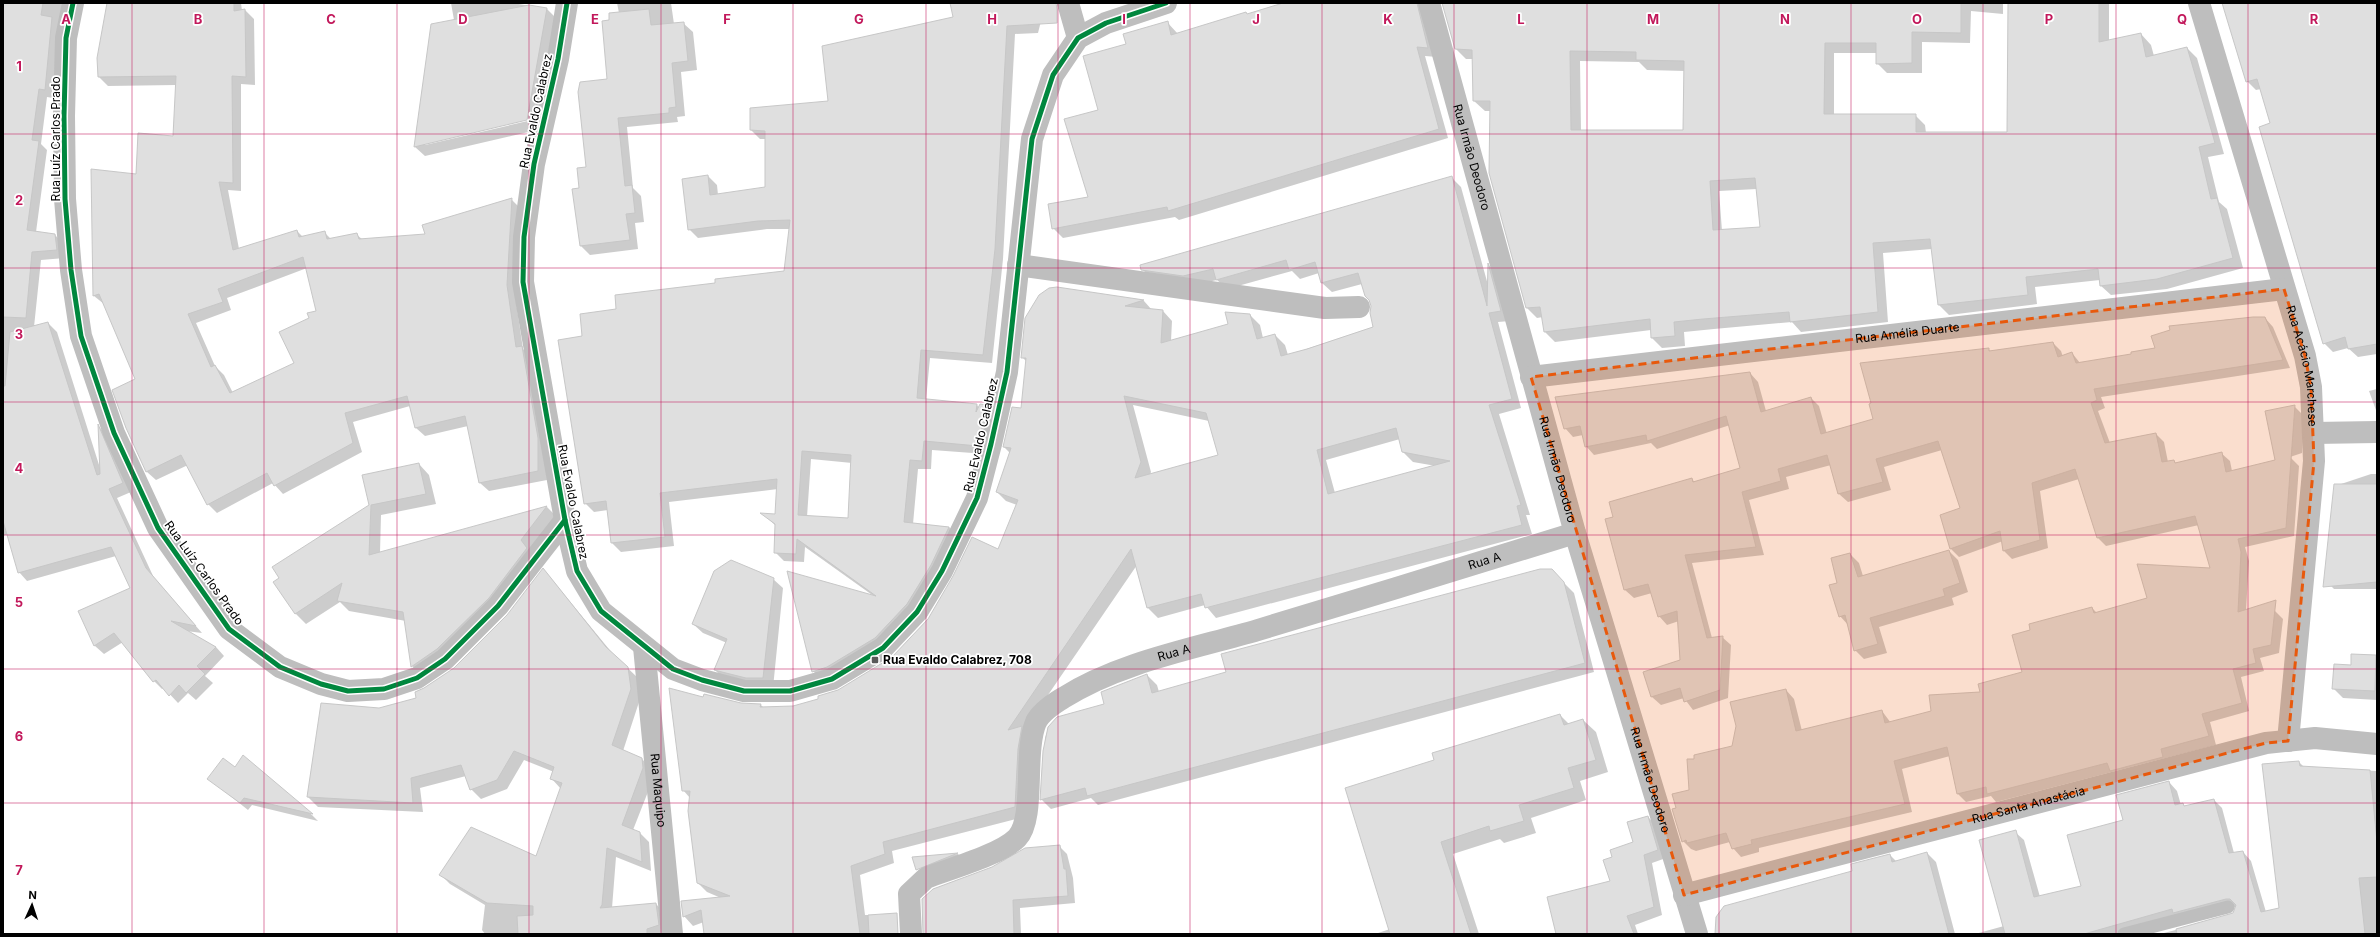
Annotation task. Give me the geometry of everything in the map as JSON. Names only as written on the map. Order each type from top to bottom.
[{"type":"street","name":"Rua Luíz Carlos Prado","points":[[73,3],[66,38],[64,116],[65,192],[71,270],[81,336],[114,433],[158,528],[229,629],[280,667],[321,684],[348,691],[384,689],[417,678],[445,659],[498,606],[565,520]]},
{"type":"street","name":"Rua Evaldo Calabrez","points":[[567,3],[558,59],[534,164],[524,237],[523,282],[565,520],[577,571],[601,611],[673,669],[702,680],[744,691],[790,691],[832,679],[883,648],[921,605],[942,571],[977,498],[1007,372],[1032,139],[1053,75],[1078,38],[1106,23],[1166,3]]},
{"type":"street","points":[[1068,3],[1078,38]]},
{"type":"street","name":"Rua Irmão Deodoro","points":[[1429,3],[1574,533],[1697,934]]},
{"type":"street","name":"Rua Acácio Marchese","points":[[2199,3],[2305,356],[2311,387],[2314,461],[2288,741]]},
{"type":"street","points":[[1018,265],[1325,308],[1359,307]]},
{"type":"street","name":"Rua Amélia Duarte","points":[[1531,377],[2284,289]]},
{"type":"street","points":[[2314,433],[2377,432]]},
{"type":"street","name":"Rua A","points":[[911,934],[909,894],[926,878],[1004,849],[1018,837],[1027,816],[1032,741],[1036,722],[1043,712],[1062,698],[1111,673],[1385,592],[1574,533]]},
{"type":"street","name":"Rua Maquipo","points":[[644,647],[672,934]]},
{"type":"street","name":"Rua Santa Anastácia","points":[[1684,895],[2266,742],[2315,738],[2377,744]]},
{"type":"lane","points":[[2124,934],[2228,907]]},
{"type":"highlighted area","points":[[2284,289],[2305,356],[2311,387],[2314,461],[2288,741],[2266,743],[1684,895],[1531,377]]},
{"type":"building","points":[[3,3],[43,3],[41,15],[52,17],[45,90],[39,89],[32,140],[39,141],[27,230],[55,234],[57,250],[32,252],[26,318],[3,317]]},
{"type":"building","points":[[107,3],[234,3],[234,11],[245,9],[246,77],[232,76],[233,183],[219,182],[233,250],[297,230],[299,237],[325,231],[327,239],[357,233],[359,239],[425,234],[422,225],[512,198],[507,285],[516,347],[522,346],[538,438],[538,471],[479,483],[465,416],[415,428],[407,396],[345,413],[353,443],[274,486],[267,473],[207,505],[181,455],[146,472],[126,428],[112,390],[135,379],[99,294],[93,296],[91,169],[136,174],[138,133],[173,136],[176,76],[98,77],[97,58]],"holes":[[[303,257],[316,311],[307,313],[309,318],[279,332],[294,363],[230,393],[215,365],[211,367],[188,314],[223,302],[218,289]]]},
{"type":"building","points":[[950,3],[1056,3],[1057,9],[1057,23],[1007,26],[995,249],[983,355],[921,350],[917,398],[977,404],[976,412],[980,404],[987,405],[978,446],[924,441],[922,461],[910,460],[904,522],[949,527],[931,565],[907,604],[875,638],[827,667],[812,672],[787,571],[876,596],[797,539],[796,554],[774,553],[775,524],[760,513],[775,514],[777,479],[660,493],[665,537],[611,543],[606,501],[584,504],[558,340],[582,336],[580,314],[616,309],[615,295],[715,283],[715,279],[784,271],[790,220],[758,221],[688,230],[682,179],[708,175],[710,195],[765,187],[765,131],[750,130],[750,108],[828,101],[822,46],[953,17]],"holes":[[[802,451],[851,455],[848,518],[798,515]]]},
{"type":"building","points":[[1283,3],[1417,3],[1428,48],[1417,47],[1439,129],[1168,211],[1167,207],[1052,229],[1048,204],[1088,197],[1064,119],[1098,110],[1083,56],[1126,44],[1123,34],[1168,21],[1171,35],[1246,12],[1247,14]]},
{"type":"building","points":[[1442,3],[1961,3],[1961,33],[1912,32],[1912,63],[1876,64],[1876,43],[1825,43],[1824,114],[1916,114],[1916,132],[2007,132],[2008,3],[2099,3],[2099,42],[2141,33],[2146,57],[2187,47],[2215,143],[2199,147],[2211,199],[2217,198],[2233,258],[2157,279],[2100,286],[2098,269],[2026,277],[2028,295],[1938,305],[1930,239],[1873,243],[1878,312],[1790,322],[1789,312],[1674,322],[1675,336],[1651,338],[1650,319],[1544,332],[1540,307],[1526,308],[1489,173],[1490,101],[1473,101],[1472,50],[1455,49]],"holes":[[[1570,51],[1636,52],[1636,60],[1684,61],[1683,130],[1571,130]],[[1755,178],[1760,227],[1713,230],[1710,181]]]},
{"type":"building","points":[[2222,3],[2377,3],[2377,344],[2348,349],[2345,337],[2323,344],[2259,127],[2270,123],[2257,79],[2246,82]]},
{"type":"building","points":[[529,5],[547,8],[527,120],[414,147],[431,24]]},
{"type":"building","points":[[649,9],[651,25],[684,22],[688,61],[672,63],[676,107],[669,108],[669,113],[618,118],[625,186],[632,185],[635,213],[626,214],[630,240],[580,246],[572,189],[579,188],[577,168],[586,167],[578,92],[580,82],[607,79],[602,21],[609,20],[609,13]]},
{"type":"building","points":[[1452,176],[1487,306],[1488,263],[1501,311],[1489,313],[1512,399],[1489,405],[1521,505],[1517,506],[1522,525],[1205,608],[1201,594],[1147,608],[1131,549],[1008,730],[1022,726],[1018,749],[1015,807],[883,842],[885,854],[851,866],[860,934],[704,934],[701,910],[683,917],[681,901],[730,896],[697,883],[688,811],[690,791],[682,791],[669,688],[703,697],[704,694],[741,703],[761,704],[760,707],[793,706],[818,699],[818,696],[838,690],[892,657],[928,619],[953,576],[972,537],[998,549],[1018,500],[996,492],[1011,448],[1003,447],[1012,407],[1021,408],[1026,358],[1021,358],[1025,318],[1039,295],[1049,288],[1057,287],[1144,300],[1125,306],[1163,310],[1161,343],[1228,324],[1225,312],[1250,314],[1257,339],[1275,334],[1281,356],[1373,327],[1370,313],[1371,306],[1369,300],[1365,296],[1358,273],[1321,283],[1315,262],[1289,270],[1286,260],[1216,280],[1213,269],[1183,276],[1141,270],[1140,265]],"holes":[[[1124,396],[1206,413],[1218,455],[1135,478],[1141,462]],[[1396,428],[1402,452],[1450,461],[1328,494],[1317,450]]]},
{"type":"building","points":[[2265,317],[2283,360],[2094,389],[2097,400],[2091,403],[2105,443],[2156,433],[2162,462],[2174,460],[2175,463],[2222,452],[2226,472],[2275,460],[2265,411],[2295,405],[2286,528],[2238,539],[2241,552],[2238,612],[2276,600],[2271,645],[2253,649],[2256,663],[2233,669],[2242,703],[2202,714],[2209,736],[2161,749],[2163,757],[2110,771],[2107,763],[1987,794],[1986,787],[1957,794],[1947,747],[1894,761],[1905,804],[1751,840],[1752,844],[1732,849],[1726,833],[1687,843],[1686,840],[1682,842],[1672,809],[1676,808],[1672,794],[1689,790],[1687,759],[1694,759],[1694,755],[1732,746],[1736,726],[1730,702],[1786,689],[1796,731],[1882,710],[1885,723],[1931,711],[1929,695],[1980,692],[1978,684],[2022,672],[2012,635],[2030,630],[2029,624],[2092,607],[2094,613],[2147,598],[2137,564],[2210,568],[2195,516],[2097,538],[2075,469],[2032,483],[2040,540],[2003,551],[2000,531],[1950,549],[1940,515],[1960,508],[1938,441],[1876,459],[1883,482],[1838,494],[1827,455],[1778,469],[1781,481],[1742,492],[1756,547],[1685,555],[1707,638],[1723,636],[1720,690],[1684,702],[1680,688],[1651,697],[1643,672],[1680,660],[1677,611],[1658,617],[1648,584],[1624,590],[1605,519],[1613,517],[1609,502],[1692,478],[1693,482],[1740,468],[1726,416],[1647,441],[1646,435],[1585,447],[1580,426],[1564,429],[1555,397],[1750,372],[1761,412],[1811,397],[1821,434],[1873,419],[1869,404],[1871,403],[1860,363],[1989,348],[1989,351],[2053,342],[2058,357],[2072,352],[2076,363],[2131,354],[2131,352],[2155,348],[2151,336],[2170,330],[2169,326]]},
{"type":"building","points":[[48,322],[97,475],[100,474],[98,424],[123,483],[109,489],[146,568],[196,626],[171,621],[216,647],[197,666],[205,674],[186,693],[179,685],[169,696],[156,680],[153,682],[114,633],[94,646],[78,611],[130,588],[111,547],[18,573],[3,521],[3,386],[5,386],[10,332]]},
{"type":"building","points":[[419,463],[426,494],[371,505],[369,555],[547,506],[521,540],[527,548],[489,598],[437,649],[411,667],[403,612],[337,601],[342,583],[295,614],[273,582],[279,578],[272,567],[369,505],[362,475]]},
{"type":"building","points":[[2334,484],[2377,484],[2377,582],[2323,587]]},
{"type":"building","points":[[1949,550],[1960,583],[1943,589],[1945,596],[1870,618],[1878,644],[1854,651],[1845,615],[1839,617],[1829,585],[1837,583],[1831,558],[1850,553],[1858,577]]},
{"type":"building","points":[[731,560],[774,578],[763,678],[746,678],[714,670],[727,639],[692,624],[714,571]]},
{"type":"building","points":[[543,568],[606,647],[628,667],[631,689],[612,745],[642,758],[643,768],[622,825],[640,832],[642,862],[607,848],[602,905],[600,908],[656,903],[659,925],[647,929],[647,934],[518,934],[517,916],[533,915],[533,906],[487,903],[439,875],[471,827],[536,856],[562,783],[550,779],[554,767],[514,751],[497,780],[470,790],[461,765],[411,778],[413,803],[307,797],[321,703],[379,708],[416,698],[415,692],[424,688],[454,668],[507,615]]},
{"type":"building","points":[[1540,569],[1552,569],[1564,582],[1585,663],[1087,796],[1085,788],[1040,800],[1043,751],[1048,727],[1057,717],[1104,704],[1101,692],[1147,674],[1152,693],[1226,672],[1221,654]]},
{"type":"building","points":[[2351,654],[2376,655],[2375,691],[2332,689],[2334,664],[2351,665]]},
{"type":"building","points":[[1560,714],[1564,725],[1583,719],[1596,760],[1568,768],[1574,788],[1519,805],[1524,821],[1490,831],[1489,826],[1441,842],[1471,934],[1390,934],[1345,788],[1434,760],[1432,753]]},
{"type":"building","points":[[243,755],[313,814],[244,798],[240,803],[207,779],[223,758],[235,767]]},
{"type":"building","points":[[2299,761],[2300,766],[2370,770],[2377,842],[2377,877],[2359,878],[2365,934],[2177,934],[2176,929],[2233,913],[2236,905],[2230,899],[2226,899],[2173,913],[2172,909],[2084,934],[2005,934],[1979,840],[2016,830],[2034,897],[2081,886],[2067,835],[2123,820],[2116,795],[2169,781],[2175,805],[2183,803],[2184,806],[2214,799],[2229,853],[2243,851],[2261,912],[2279,908],[2262,764]]},
{"type":"building","points":[[1648,816],[1658,850],[1644,855],[1654,907],[1627,916],[1634,934],[1556,934],[1547,897],[1610,881],[1603,860],[1612,857],[1610,850],[1633,842],[1627,822]]},
{"type":"building","points":[[1060,845],[1064,869],[1066,869],[1068,896],[1013,900],[1014,934],[923,934],[922,899],[933,889],[992,867],[1025,848]]},
{"type":"building","points":[[1927,852],[1949,934],[1715,934],[1716,917],[1724,906],[1852,871],[1851,864],[1890,854],[1892,862]]},
{"type":"building","points":[[958,853],[916,870],[912,857]]},
{"type":"building","points":[[897,913],[898,934],[869,934],[868,915]]},
{"type":"cycle path","points":[[73,3],[66,38],[64,116],[65,199],[71,270],[81,336],[114,433],[158,528],[229,629],[280,667],[321,684],[348,691],[384,689],[417,678],[445,659],[498,606],[565,520]]},
{"type":"cycle path","points":[[567,3],[558,59],[534,164],[524,237],[523,282],[565,520],[577,571],[601,611],[673,669],[702,680],[744,691],[790,691],[832,679],[883,648],[917,612],[942,571],[977,498],[991,444],[1007,372],[1032,139],[1053,75],[1078,38],[1106,23],[1166,3]]},
{"type":"place","name":"Rua Evaldo Calabrez, 708","points":[[875,660]]}]
